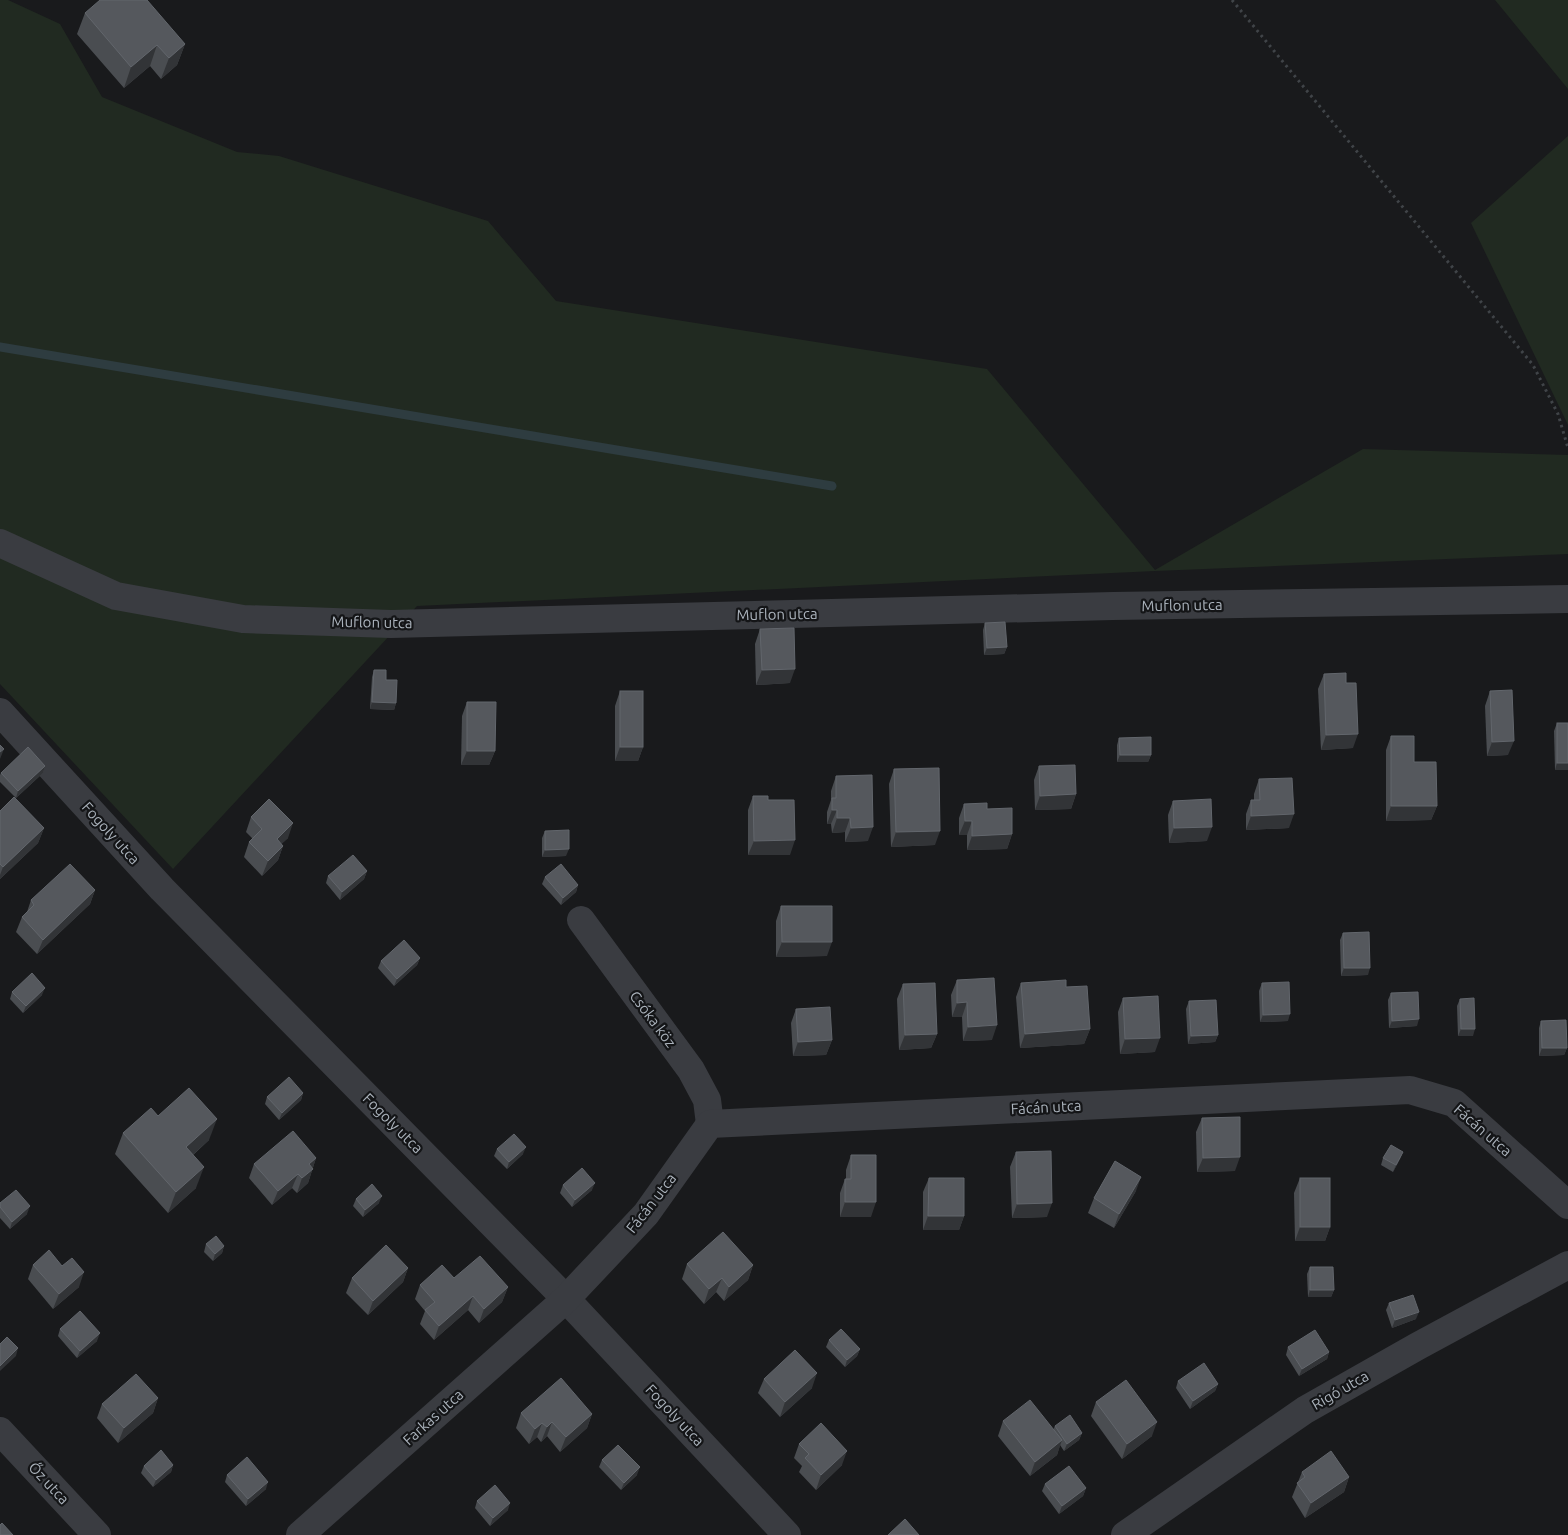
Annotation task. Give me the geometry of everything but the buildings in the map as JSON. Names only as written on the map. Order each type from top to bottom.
[{"type":"street","name":"Muflon utca","points":[[0,543],[116,596],[244,619],[391,624],[1113,606],[1568,599]]},
{"type":"street","name":"Fogoly utca","points":[[0,712],[169,896],[566,1298],[786,1535]]},
{"type":"street","name":"Csóka köz","points":[[581,920],[692,1070],[707,1100],[710,1124]]},
{"type":"street","name":"Fácán utca","points":[[566,1298],[646,1214],[710,1124],[1410,1090],[1454,1103],[1568,1205]]},
{"type":"street","name":"Rigó utca","points":[[1125,1535],[1305,1410],[1568,1265]]},
{"type":"street","name":"Farkas utca","points":[[300,1535],[566,1298]]},
{"type":"street","name":"Őz utca","points":[[0,1431],[97,1535]]},
{"type":"path","points":[[1232,0],[1533,365],[1558,414],[1568,448]]},
{"type":"shaded area","points":[[0,0],[8,0],[60,24],[102,97],[237,152],[279,156],[488,221],[556,301],[987,369],[1155,570],[1363,449],[1568,455],[1568,554],[1155,571],[417,606],[173,869],[0,684]]},
{"type":"shaded area","points":[[1495,0],[1568,0],[1568,89]]},
{"type":"shaded area","points":[[1568,136],[1568,425],[1471,223]]},
{"type":"waterway","points":[[0,347],[832,486]]}]
